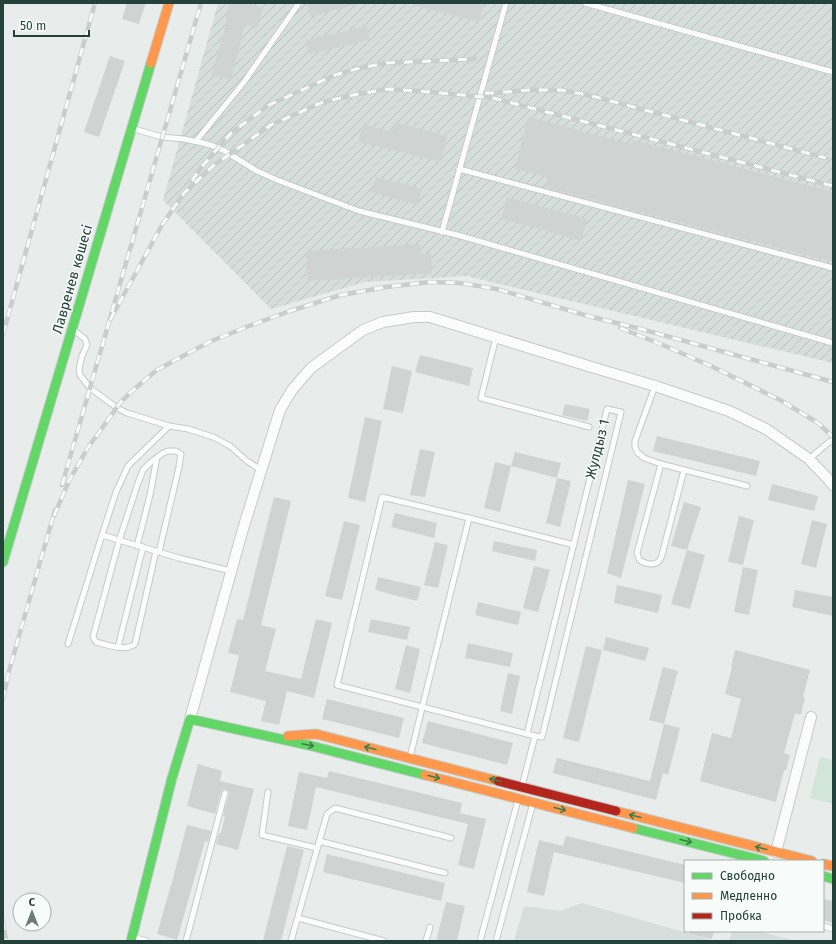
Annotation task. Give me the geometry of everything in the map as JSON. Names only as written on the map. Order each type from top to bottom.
[{"type":"street","name":"Лавренев көшесі","points":[[3,562],[169,3]]},
{"type":"street","points":[[131,939],[172,778],[243,529],[280,410],[292,390],[311,368],[363,330],[383,322],[414,317],[430,317],[655,386],[729,411],[766,429],[809,459],[833,485]]},
{"type":"street","points":[[776,852],[811,717]]},
{"type":"street","points":[[190,719],[312,746],[760,860]]},
{"type":"street","points":[[270,737],[316,734],[808,860]]},
{"type":"lane","points":[[196,141],[244,82],[299,3]]},
{"type":"lane","points":[[442,232],[506,3]]},
{"type":"lane","points":[[585,3],[833,72]]},
{"type":"lane","points":[[131,128],[162,137],[196,141],[223,150],[257,171],[277,180],[359,211],[461,236],[833,343]]},
{"type":"lane","points":[[459,169],[833,268]]},
{"type":"lane","points":[[72,328],[85,339],[87,345],[82,356],[79,369],[80,375],[90,388],[116,408],[169,426],[188,429],[213,437],[230,446],[247,461],[261,470]]},
{"type":"lane","points":[[496,337],[481,398],[589,427]]},
{"type":"lane","points":[[655,386],[635,441],[637,452],[644,458],[661,464],[747,486]]},
{"type":"lane","name":"Жулдыз 1","points":[[480,941],[535,736],[542,737],[621,412],[607,409],[527,734]]},
{"type":"lane","points":[[68,644],[116,492],[128,466],[169,426]]},
{"type":"lane","points":[[809,459],[833,440]]},
{"type":"lane","points":[[168,450],[176,451],[181,454],[135,644],[126,648],[96,642],[93,637],[119,540],[143,470],[157,457],[168,450]]},
{"type":"lane","points":[[137,546],[150,495],[157,457]]},
{"type":"lane","points":[[661,464],[637,553],[640,561],[651,565],[660,561],[684,470]]},
{"type":"lane","points":[[535,736],[337,684],[382,497],[574,546]]},
{"type":"lane","points":[[406,770],[469,518]]},
{"type":"lane","points":[[102,535],[158,552],[231,571]]},
{"type":"lane","points":[[118,647],[143,547]]},
{"type":"lane","points":[[496,941],[537,791]]},
{"type":"lane","points":[[268,792],[262,835],[318,848]]},
{"type":"lane","points":[[186,941],[225,793]]},
{"type":"lane","points":[[291,941],[327,814],[334,808],[451,838]]},
{"type":"lane","points":[[319,841],[445,873]]},
{"type":"lane","points":[[298,918],[384,941]]},
{"type":"lane","points":[[426,941],[430,927]]},
{"type":"lane","points":[[131,939],[147,941]]},
{"type":"shaded area","points":[[218,3],[833,3],[833,363],[466,276],[365,282],[271,309],[163,200]]},
{"type":"shaded area","points":[[582,903],[715,941],[514,941],[524,906],[561,911]]},
{"type":"shaded area","points":[[732,932],[761,932],[798,941],[729,941]]},
{"type":"green space","points":[[820,757],[833,760],[833,804],[810,798]]},
{"type":"building","points":[[127,3],[146,3],[139,24],[122,19]]},
{"type":"building","points":[[229,3],[247,3],[263,8],[257,28],[245,24],[231,80],[212,75],[227,19],[225,19]]},
{"type":"building","points":[[307,3],[353,3],[353,5],[311,17]]},
{"type":"building","points":[[415,3],[484,3],[479,22],[415,6]]},
{"type":"building","points":[[367,26],[370,40],[309,54],[306,40]]},
{"type":"building","points":[[110,56],[125,61],[99,137],[84,132]]},
{"type":"building","points":[[528,117],[632,144],[633,140],[833,192],[833,262],[545,187],[547,177],[515,169]]},
{"type":"building","points":[[395,122],[447,136],[440,162],[358,142],[363,124],[392,132]]},
{"type":"building","points":[[376,177],[422,189],[417,205],[372,192]]},
{"type":"building","points":[[507,197],[587,219],[581,241],[501,218]]},
{"type":"building","points":[[420,244],[420,254],[431,253],[432,273],[308,281],[306,251]]},
{"type":"building","points":[[420,355],[473,368],[469,386],[415,372]]},
{"type":"building","points":[[392,366],[412,371],[403,413],[383,409]]},
{"type":"building","points":[[565,404],[590,409],[587,421],[562,415]]},
{"type":"building","points":[[365,417],[382,421],[365,502],[348,498]]},
{"type":"building","points":[[657,436],[760,461],[756,476],[653,451]]},
{"type":"building","points":[[420,449],[435,452],[425,497],[410,495]]},
{"type":"building","points":[[515,452],[561,463],[557,478],[511,466]]},
{"type":"building","points":[[495,462],[511,466],[500,512],[484,508]]},
{"type":"building","points":[[557,478],[571,481],[560,527],[546,523]]},
{"type":"building","points":[[628,480],[645,484],[621,578],[607,573]]},
{"type":"building","points":[[772,484],[818,496],[814,511],[768,500]]},
{"type":"building","points":[[274,497],[291,501],[261,625],[276,629],[265,671],[301,679],[316,619],[332,623],[314,698],[287,691],[279,725],[261,721],[266,701],[230,692],[239,655],[228,653],[237,619],[243,620]]},
{"type":"building","points":[[684,502],[701,507],[687,550],[671,546]]},
{"type":"building","points":[[395,513],[437,523],[434,538],[391,527]]},
{"type":"building","points":[[739,516],[754,520],[743,565],[728,562]]},
{"type":"building","points":[[812,520],[827,524],[816,568],[801,564]]},
{"type":"building","points":[[344,521],[360,525],[342,600],[325,596]]},
{"type":"building","points":[[494,541],[537,550],[535,561],[492,551]]},
{"type":"building","points":[[435,542],[448,545],[438,588],[424,585]]},
{"type":"building","points":[[687,550],[705,555],[690,609],[671,604]]},
{"type":"building","points":[[534,566],[550,570],[538,612],[523,608]]},
{"type":"building","points":[[743,567],[758,570],[749,615],[734,612]]},
{"type":"building","points":[[378,577],[421,587],[417,601],[375,590]]},
{"type":"building","points":[[617,585],[662,595],[658,613],[614,603]]},
{"type":"building","points":[[795,590],[833,597],[833,616],[792,607]]},
{"type":"building","points":[[478,602],[521,612],[518,625],[475,615]]},
{"type":"building","points":[[371,619],[410,627],[407,640],[368,632]]},
{"type":"building","points":[[606,637],[649,648],[645,661],[603,650]]},
{"type":"building","points":[[468,643],[513,653],[510,667],[465,658]]},
{"type":"building","points":[[406,645],[420,649],[410,693],[395,689]]},
{"type":"building","points":[[586,646],[602,650],[579,742],[563,738]]},
{"type":"building","points":[[735,650],[810,670],[803,697],[805,697],[801,715],[795,713],[784,753],[790,755],[786,770],[784,770],[776,802],[700,781],[712,733],[731,738],[741,699],[725,694]]},
{"type":"building","points":[[663,667],[678,671],[664,724],[649,720]]},
{"type":"building","points":[[508,673],[520,676],[512,714],[500,711]]},
{"type":"building","points":[[327,699],[404,718],[399,738],[322,719]]},
{"type":"building","points":[[428,721],[513,743],[507,765],[422,743]]},
{"type":"building","points":[[664,724],[680,728],[668,775],[663,773],[656,800],[553,773],[557,758],[650,781]]},
{"type":"building","points":[[198,764],[222,771],[220,781],[254,789],[238,850],[216,844],[219,833],[221,833],[225,816],[223,816],[229,794],[228,790],[224,789],[221,792],[215,814],[187,806]]},
{"type":"building","points":[[329,771],[462,803],[460,813],[486,819],[474,869],[458,865],[468,824],[316,787],[307,830],[288,826],[299,772],[327,778]]},
{"type":"building","points":[[187,825],[211,831],[208,842],[205,841],[177,940],[157,934]]},
{"type":"building","points":[[566,836],[684,865],[684,883],[554,852],[544,896],[527,892],[539,840],[563,846]]},
{"type":"building","points":[[287,846],[304,850],[281,941],[263,941]]},
{"type":"building","points":[[327,854],[445,883],[441,901],[323,872]]},
{"type":"building","points":[[824,899],[833,901],[833,923],[824,920]]},
{"type":"building","points":[[446,902],[465,906],[457,941],[436,941]]},
{"type":"building","points":[[690,932],[714,932],[712,939],[690,934]]},
{"type":"railway","points":[[3,334],[95,3]]},
{"type":"railway","points":[[62,485],[201,3]]},
{"type":"railway","points":[[192,181],[199,170],[231,133],[269,105],[335,75],[386,63],[475,59]]},
{"type":"railway","points":[[110,320],[162,225],[184,193],[213,166],[271,125],[323,102],[358,94],[389,89],[493,98],[833,186]]},
{"type":"railway","points":[[485,93],[530,90],[561,90],[592,96],[826,158]]},
{"type":"railway","points":[[54,516],[69,481],[87,449],[120,403],[157,370],[209,342],[290,311],[341,295],[386,287],[430,282],[460,283],[497,289],[588,316],[641,329],[833,382]]},
{"type":"railway","points":[[620,328],[711,366],[782,401],[818,423],[833,437]]},
{"type":"railway","points":[[3,699],[9,671],[55,510]]},
{"type":"railway","points":[[3,921],[6,941]]},
{"type":"traffic: fast","points":[[3,562],[151,63]]},
{"type":"traffic: fast","points":[[131,941],[172,778],[190,719],[312,746],[425,775]]},
{"type":"traffic: fast","points":[[633,828],[760,860]]},
{"type":"traffic: fast","points":[[824,876],[833,879]]},
{"type":"traffic: slow","points":[[151,63],[169,3]]},
{"type":"traffic: slow","points":[[288,736],[316,734],[498,781]]},
{"type":"traffic: slow","points":[[425,775],[633,828]]},
{"type":"traffic: slow","points":[[616,811],[808,860]]},
{"type":"traffic: slow","points":[[824,864],[833,866]]},
{"type":"traffic: jam","points":[[498,781],[616,811]]}]
